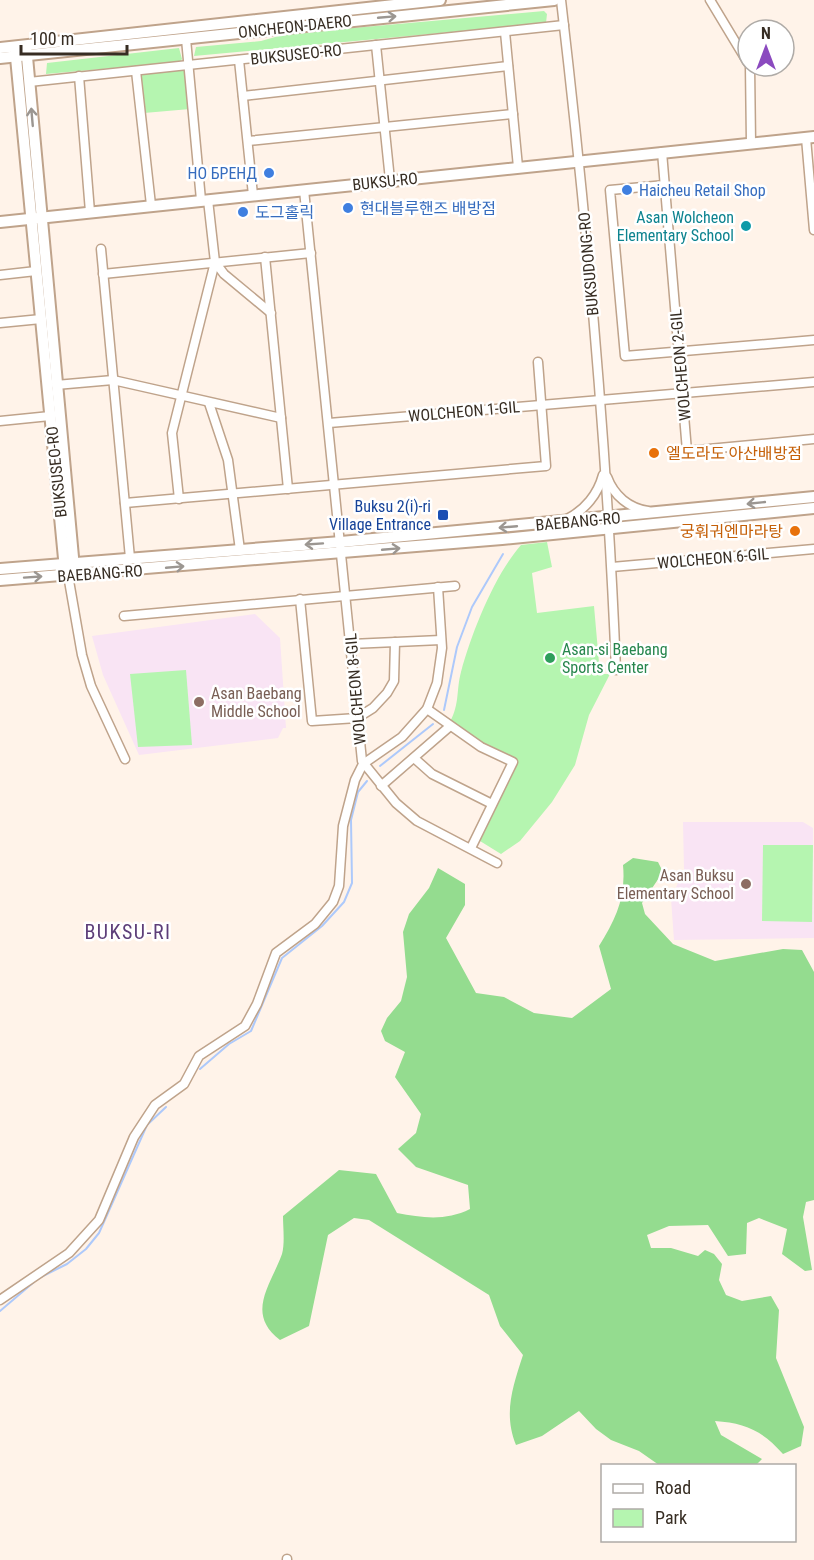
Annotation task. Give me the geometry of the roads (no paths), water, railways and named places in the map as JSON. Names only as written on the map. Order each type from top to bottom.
[{"type":"street","name":"ONCHEON-DAERO","points":[[0,58],[21,51],[440,0]]},
{"type":"street","name":"ONCHEON-DAERO","points":[[0,48],[21,51],[186,39],[554,0]]},
{"type":"street","name":"BUKSUDONG-RO","points":[[561,0],[579,161],[599,400],[612,567],[616,670]]},
{"type":"street","points":[[710,0],[736,43]]},
{"type":"street","name":"BUKSUSEO-RO","points":[[29,82],[564,26]]},
{"type":"street","points":[[505,32],[518,167]]},
{"type":"street","points":[[179,499],[172,433],[215,262],[204,200],[186,39]]},
{"type":"street","points":[[376,45],[390,180]]},
{"type":"street","name":"BUKSUSEO-RO","points":[[21,51],[29,82],[36,218],[36,271],[50,416],[69,570]]},
{"type":"street","name":"BUKSUSEO-RO","points":[[21,51],[36,218],[56,385],[69,570]]},
{"type":"street","points":[[239,60],[253,195]]},
{"type":"street","points":[[243,96],[508,66]]},
{"type":"street","points":[[136,70],[151,206]]},
{"type":"street","points":[[79,76],[90,212]]},
{"type":"street","points":[[749,78],[751,143]]},
{"type":"street","points":[[248,141],[513,114]]},
{"type":"street","points":[[810,138],[814,230]]},
{"type":"street","name":"BUKSU-RO","points":[[0,222],[810,138]]},
{"type":"street","name":"WOLCHEON 2-GIL","points":[[662,152],[687,451],[814,439]]},
{"type":"street","points":[[665,185],[610,190],[625,356],[814,340]]},
{"type":"street","points":[[304,190],[342,548]]},
{"type":"street","name":"BAEBANG-RO","points":[[101,249],[130,558]]},
{"type":"street","points":[[103,274],[311,253]]},
{"type":"street","points":[[265,257],[288,489]]},
{"type":"street","points":[[215,262],[224,274],[271,313]]},
{"type":"street","points":[[0,275],[36,271]]},
{"type":"street","points":[[0,323],[41,319]]},
{"type":"street","points":[[125,503],[546,466],[538,362]]},
{"type":"street","points":[[56,385],[113,380],[281,418]]},
{"type":"street","name":"WOLCHEON 1-GIL","points":[[329,423],[814,382]]},
{"type":"street","points":[[209,403],[228,460],[240,550]]},
{"type":"street","points":[[0,421],[50,416]]},
{"type":"street","points":[[604,468],[610,485],[618,496],[643,510],[661,513]]},
{"type":"street","points":[[559,522],[585,506],[597,489],[604,468]]},
{"type":"street","name":"BAEBANG-RO","points":[[0,580],[130,558],[240,550],[342,548],[559,522],[609,523],[661,513],[814,497]]},
{"type":"street","name":"BAEBANG-RO","points":[[0,569],[69,570],[609,523],[814,508]]},
{"type":"street","name":"WOLCHEON 8-GIL","points":[[342,548],[363,764],[381,786],[417,821],[496,863]]},
{"type":"street","name":"WOLCHEON 6-GIL","points":[[612,567],[814,549]]},
{"type":"street","points":[[69,570],[82,655],[92,686],[125,759]]},
{"type":"street","points":[[124,616],[455,586]]},
{"type":"street","points":[[0,1300],[69,1253],[99,1220],[134,1137],[155,1105],[184,1084],[199,1056],[245,1026],[257,1004],[276,953],[315,924],[333,902],[339,886],[348,799],[363,764],[402,737],[427,709],[437,684],[441,640],[438,587]]},
{"type":"street","points":[[300,599],[312,721],[357,718],[373,708],[387,693],[394,681],[395,642]]},
{"type":"street","points":[[351,645],[441,640]]},
{"type":"street","points":[[427,709],[449,727],[481,747],[513,762],[471,848]]},
{"type":"street","points":[[381,786],[449,727]]},
{"type":"street","points":[[414,758],[432,774],[492,804]]},
{"type":"waterway","points":[[444,710],[457,647],[472,607],[503,554]]},
{"type":"waterway","points":[[380,766],[433,724]]},
{"type":"waterway","points":[[200,1069],[229,1044],[251,1031],[282,958],[322,926],[344,902],[352,883],[351,820],[358,792],[367,781]]},
{"type":"waterway","points":[[39,1278],[67,1264],[86,1249],[99,1233],[147,1125],[166,1107]]},
{"type":"waterway","points":[[0,1311],[34,1282]]},
{"type":"place","name":"НО БРЕНД","points":[[269,173]]},
{"type":"place","name":"Haicheu Retail Shop","points":[[627,190]]},
{"type":"place","name":"현대블루핸즈 배방점","points":[[348,208]]},
{"type":"place","name":"도그홀릭","points":[[243,212]]},
{"type":"place","name":"Asan Wolcheon Elementary School","points":[[746,226]]},
{"type":"place","name":"엘도라도 아산배방점","points":[[654,453]]},
{"type":"place","name":"Buksu 2(i)-ri Village Entrance","points":[[443,515]]},
{"type":"place","name":"궁훠궈엔마라탕","points":[[795,531]]},
{"type":"place","name":"Asan-si Baebang Sports Center","points":[[550,658]]},
{"type":"place","name":"Asan Baebang Middle School","points":[[199,702]]},
{"type":"place","name":"Asan Buksu Elementary School","points":[[746,884]]},
{"type":"district","name":"BUKSU-RI","points":[[128,932]]}]
